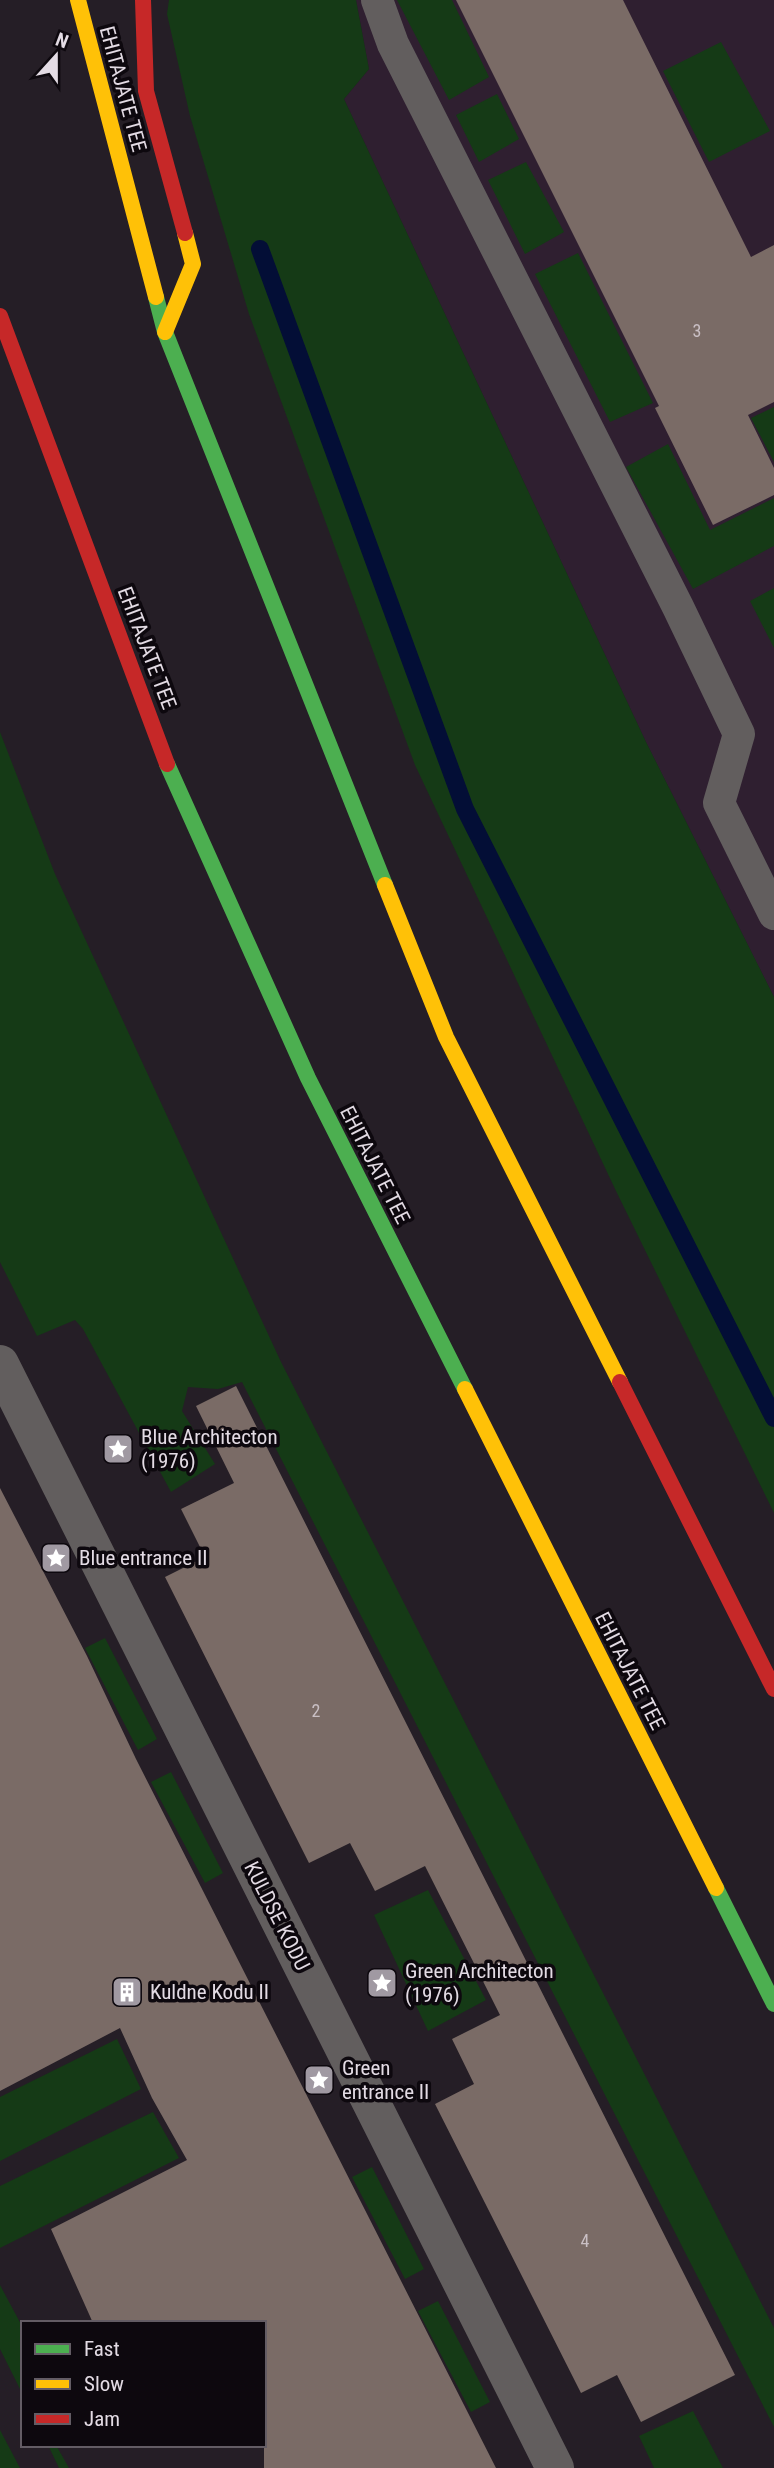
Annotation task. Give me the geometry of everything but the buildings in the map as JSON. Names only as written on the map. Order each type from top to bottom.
[{"type":"main road","name":"EHITAJATE TEE","points":[[78,0],[165,332],[446,1037],[774,1689]]},
{"type":"main road","points":[[143,0],[146,91],[193,264],[165,332]]},
{"type":"main road","name":"EHITAJATE TEE","points":[[0,316],[176,788],[308,1078],[774,2004]]},
{"type":"street","name":"KULDSE KODU","points":[[0,1364],[555,2468]]},
{"type":"lane","points":[[377,0],[393,44],[678,607],[739,734],[719,803],[774,914]]},
{"type":"shaded area","points":[[356,0],[774,0],[774,997],[646,742],[344,99],[369,69]]},
{"type":"green space","points":[[169,0],[356,0],[369,69],[344,99],[646,742],[774,997],[774,1513],[616,1191],[415,765],[249,314],[190,116],[167,14]]},
{"type":"green space","points":[[397,0],[452,0],[489,77],[449,100]]},
{"type":"green space","points":[[721,42],[770,131],[709,162],[663,71]]},
{"type":"green space","points":[[497,94],[519,139],[479,162],[456,115]]},
{"type":"green space","points":[[526,162],[564,232],[525,254],[488,180]]},
{"type":"green space","points":[[578,253],[653,403],[610,422],[535,274]]},
{"type":"green space","points":[[774,407],[774,462],[751,418]]},
{"type":"green space","points":[[668,444],[710,530],[774,498],[774,546],[693,589],[626,467]]},
{"type":"green space","points":[[774,588],[774,648],[750,601]]},
{"type":"green space","points":[[0,732],[55,874],[281,1362],[774,2328],[774,2427],[242,1382],[218,1389],[188,1387],[182,1411],[215,1464],[171,1492],[83,1329],[75,1320],[37,1336],[0,1262]]},
{"type":"green space","points":[[105,1638],[157,1739],[138,1750],[85,1648]]},
{"type":"green space","points":[[171,1772],[223,1873],[205,1883],[151,1782]]},
{"type":"green space","points":[[428,1890],[486,2000],[428,2031],[374,1915]]},
{"type":"green space","points":[[117,2039],[141,2089],[0,2161],[0,2097]]},
{"type":"green space","points":[[153,2112],[179,2158],[0,2248],[0,2186]]},
{"type":"green space","points":[[372,2167],[424,2269],[405,2279],[352,2177]]},
{"type":"green space","points":[[0,2285],[21,2324],[21,2391],[0,2349]]},
{"type":"green space","points":[[438,2301],[490,2402],[471,2412],[418,2311]]},
{"type":"green space","points":[[693,2411],[723,2468],[654,2468],[639,2436]]},
{"type":"green space","points":[[0,2430],[20,2468],[0,2468]]},
{"type":"green space","points":[[49,2447],[57,2447],[69,2468],[59,2468]]},
{"type":"waterway","points":[[260,249],[465,809],[774,1418]]},
{"type":"traffic: fast","points":[[156,297],[165,332],[385,885]]},
{"type":"traffic: fast","points":[[167,764],[308,1078],[465,1389]]},
{"type":"traffic: fast","points":[[716,1888],[774,2004]]},
{"type":"traffic: slow","points":[[78,0],[156,297]]},
{"type":"traffic: slow","points":[[165,332],[193,264],[185,233]]},
{"type":"traffic: slow","points":[[385,885],[446,1037],[620,1382]]},
{"type":"traffic: slow","points":[[465,1389],[716,1888]]},
{"type":"traffic: jam","points":[[143,0],[146,91],[185,233]]},
{"type":"traffic: jam","points":[[0,316],[167,764]]},
{"type":"traffic: jam","points":[[620,1382],[774,1689]]},
{"type":"place","name":"Blue Architecton (1976)","points":[[118,1449]]},
{"type":"place","name":"Blue entrance II","points":[[56,1558]]},
{"type":"place","name":"Green Architecton (1976)","points":[[382,1983]]},
{"type":"place","name":"Kuldne Kodu II","points":[[127,1992]]},
{"type":"place","name":"Green entrance II","points":[[319,2080]]}]
